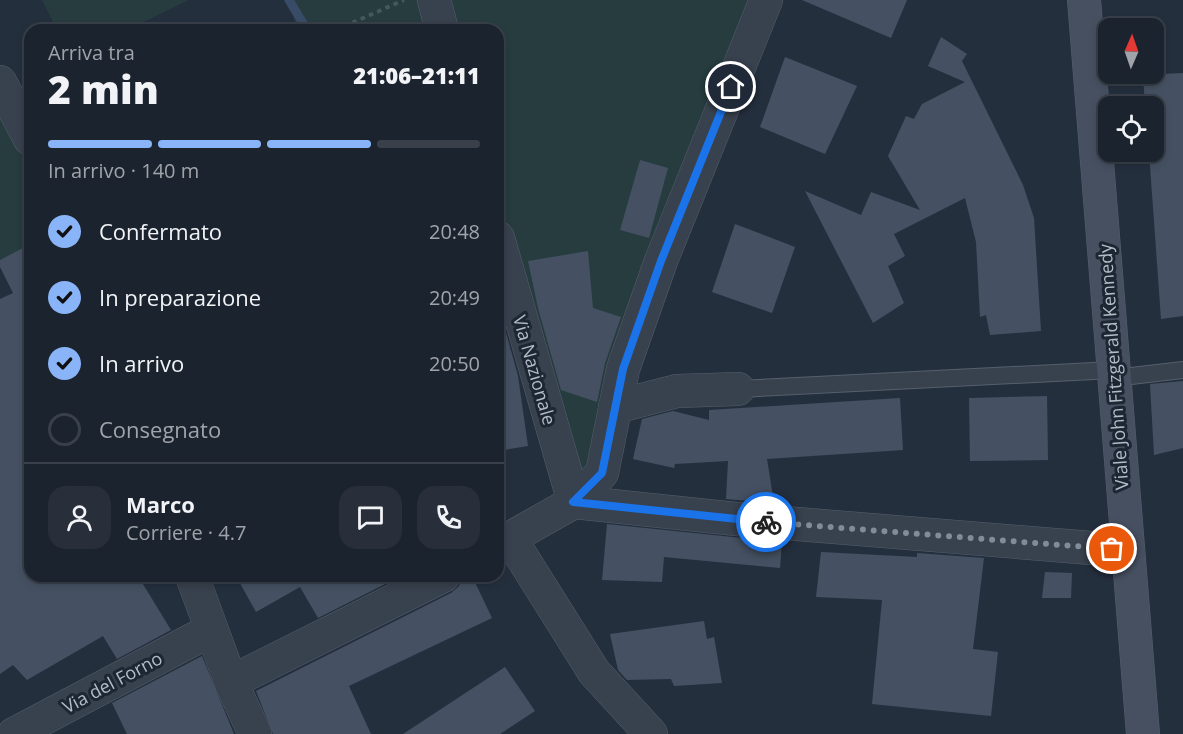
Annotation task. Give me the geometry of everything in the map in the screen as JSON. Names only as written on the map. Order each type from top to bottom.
[{"type":"main road","name":"Viale John Fitzgerald Kennedy","points":[[1084,0],[1143,734]]},
{"type":"street","points":[[434,0],[440,24]]},
{"type":"street","points":[[651,734],[594,672],[504,541],[573,502],[602,473],[623,369],[661,261],[766,0]]},
{"type":"street","points":[[0,82],[24,128]]},
{"type":"street","name":"Via Nazionale","points":[[504,259],[573,502]]},
{"type":"street","points":[[615,407],[677,391],[738,389]]},
{"type":"street","points":[[573,502],[736,519],[1128,550]]},
{"type":"street","points":[[194,582],[231,682],[255,734]]},
{"type":"street","points":[[231,682],[431,582]]},
{"type":"street","name":"Via del Forno","points":[[14,734],[211,630]]},
{"type":"lane","points":[[738,389],[1183,370]]},
{"type":"path","points":[[350,24],[405,0]]},
{"type":"green space","points":[[42,0],[189,0],[139,24],[54,24]]},
{"type":"green space","points":[[284,0],[432,0],[438,24],[294,24],[293,11]]},
{"type":"green space","points":[[438,0],[752,0],[604,438],[576,492],[504,244],[504,24],[444,24]]},
{"type":"green space","points":[[0,94],[24,141],[24,247],[0,260]]},
{"type":"building","points":[[802,0],[907,0],[891,38]]},
{"type":"building","points":[[941,37],[967,54],[962,61],[1023,185],[1034,218],[1041,331],[990,335],[986,315],[980,317],[976,242],[965,198],[894,234],[905,256],[888,266],[904,303],[873,323],[805,191],[861,215],[871,192],[920,210],[888,156],[906,116],[914,119],[922,104],[965,82],[928,66]]},
{"type":"building","points":[[785,57],[857,86],[825,154],[760,127]]},
{"type":"building","points":[[1183,73],[1183,316],[1161,319],[1150,162],[1164,162],[1164,96],[1144,96],[1144,84],[1164,84],[1164,74]]},
{"type":"building","points":[[640,160],[668,168],[649,238],[620,230]]},
{"type":"building","points":[[735,224],[795,247],[772,313],[712,292]]},
{"type":"building","points":[[24,247],[24,582],[142,582],[171,630],[117,659],[103,636],[27,680],[13,665],[0,674],[0,299],[13,293],[0,267],[0,260]]},
{"type":"building","points":[[588,251],[593,308],[621,317],[605,363],[597,402],[561,390],[538,308],[528,261]]},
{"type":"building","points":[[504,325],[518,376],[528,446],[504,450]]},
{"type":"building","points":[[1183,381],[1183,448],[1154,455],[1150,384]]},
{"type":"building","points":[[1047,396],[1048,460],[970,461],[969,398]]},
{"type":"building","points":[[900,398],[903,450],[767,459],[774,503],[726,499],[728,461],[675,464],[674,468],[633,459],[642,419],[673,411],[709,420],[709,410]]},
{"type":"building","points":[[607,524],[782,542],[780,568],[664,557],[662,582],[602,580]]},
{"type":"building","points":[[821,552],[917,557],[917,553],[984,558],[973,649],[998,652],[991,716],[872,704],[882,600],[816,597]]},
{"type":"building","points":[[1045,572],[1072,573],[1071,598],[1042,598]]},
{"type":"building","points":[[239,582],[389,582],[318,618],[300,587],[256,612]]},
{"type":"building","points":[[460,582],[475,582],[492,618],[349,686],[371,734],[273,734],[256,691],[451,593]]},
{"type":"building","points":[[704,621],[707,639],[714,637],[722,683],[674,686],[671,679],[627,680],[618,670],[610,634]]},
{"type":"building","points":[[202,656],[234,734],[127,734],[112,703]]},
{"type":"building","points":[[505,667],[535,711],[500,734],[403,734]]},
{"type":"waterway","points":[[289,0],[303,24]]},
{"type":"way so far","points":[[766,522],[1112,549]]},
{"type":"route","points":[[731,87],[661,261],[623,369],[602,473],[573,502],[766,522]]}]
